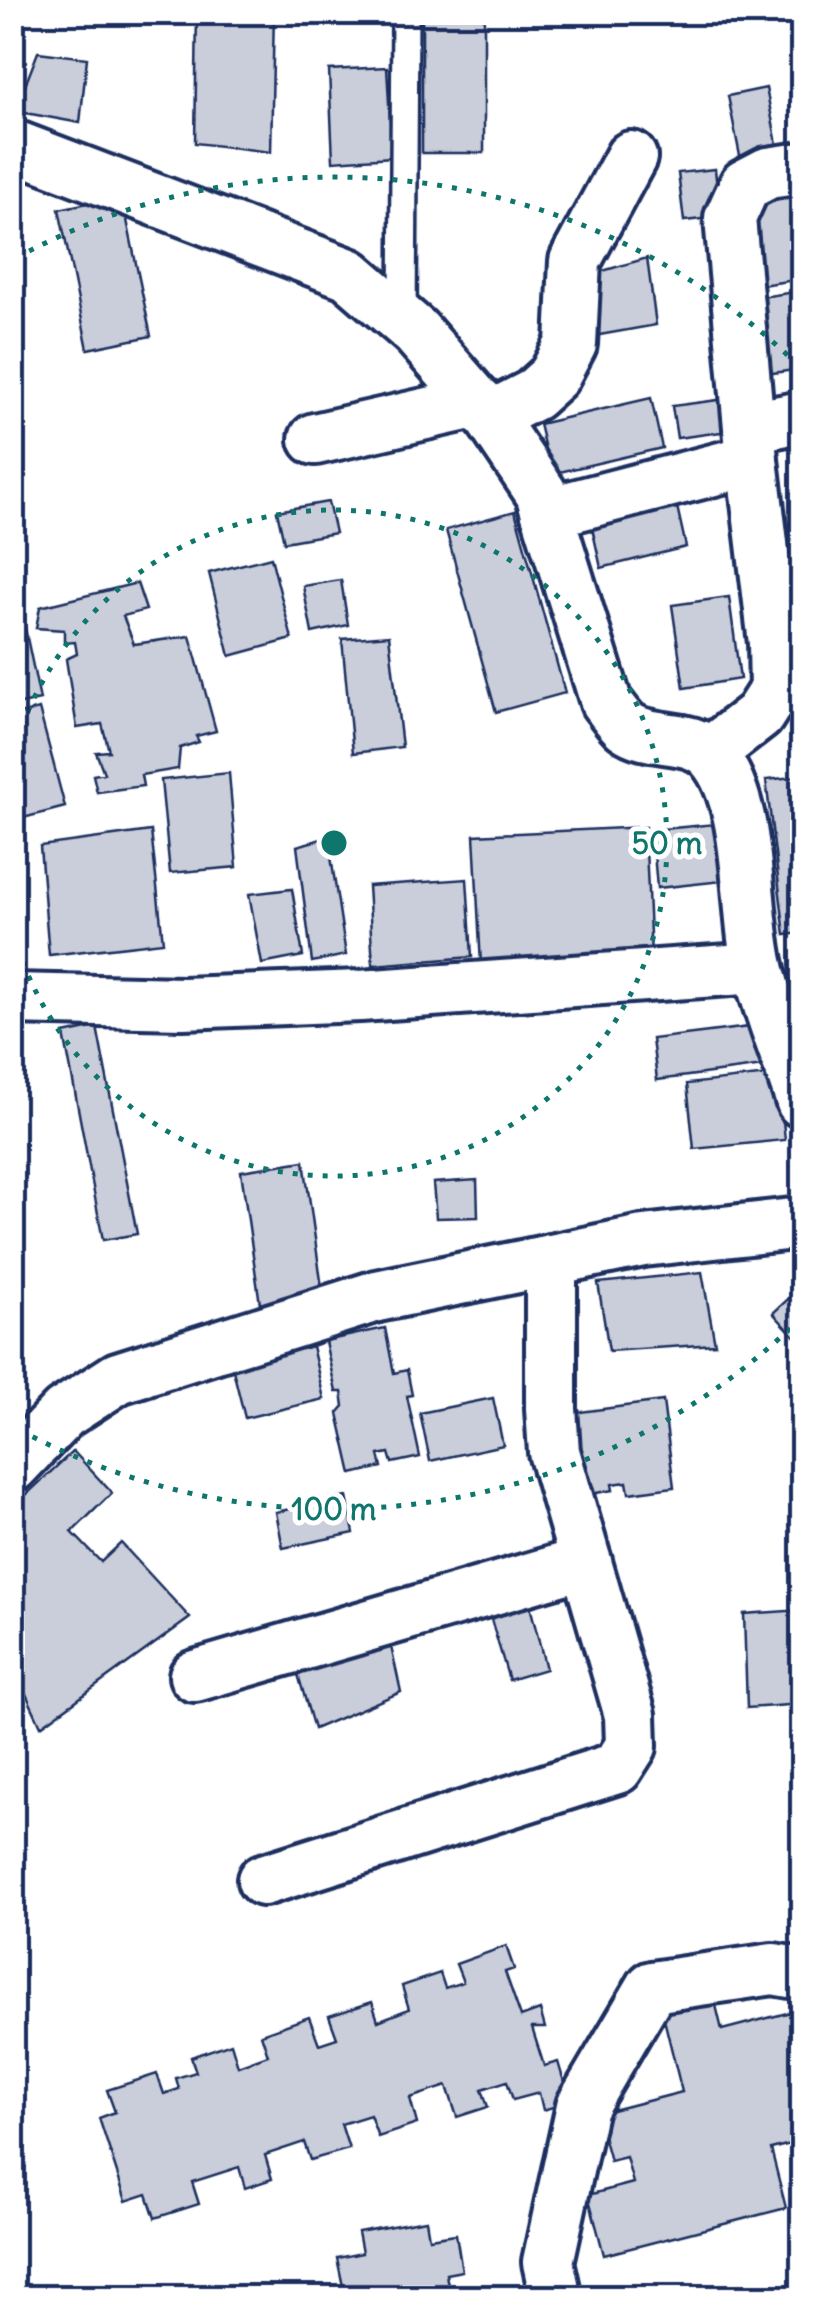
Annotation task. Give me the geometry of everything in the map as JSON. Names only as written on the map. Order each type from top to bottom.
[{"type":"street","points":[[12,146],[349,274],[416,332],[484,409],[541,493],[606,702],[627,726],[660,738],[692,743],[710,753],[730,784],[738,813],[758,968],[802,1102]]},
{"type":"street","points":[[315,439],[484,409],[533,395],[554,376],[571,344],[575,262],[631,157]]},
{"type":"street","points":[[710,753],[759,715],[776,690],[730,218],[746,185],[768,173],[802,168]]},
{"type":"street","points":[[547,513],[751,443],[802,416]]},
{"type":"street","points":[[12,999],[183,1003],[360,996],[758,968]]},
{"type":"street","points":[[12,1467],[64,1413],[118,1378],[377,1296],[643,1241],[802,1223]]},
{"type":"street","points":[[263,1880],[617,1768],[631,1746],[630,1716],[554,1452],[551,1260]]},
{"type":"street","points":[[195,1676],[586,1562]]},
{"type":"street","points":[[556,2298],[548,2262],[582,2106],[652,1986],[773,1969],[802,1974]]},
{"type":"lane","points":[[402,320],[405,12]]},
{"type":"building","points":[[197,12],[274,12],[271,152],[195,143]]},
{"type":"building","points":[[422,12],[484,12],[484,153],[422,153]]},
{"type":"building","points":[[38,52],[87,58],[80,123],[15,111]]},
{"type":"building","points":[[387,67],[392,157],[333,161],[329,70]]},
{"type":"building","points":[[766,88],[778,149],[740,156],[728,96]]},
{"type":"building","points":[[715,169],[720,217],[684,221],[678,173]]},
{"type":"building","points":[[789,181],[802,279],[761,285],[746,187]]},
{"type":"building","points":[[122,196],[151,336],[88,349],[59,209]]},
{"type":"building","points":[[647,258],[656,325],[594,336],[589,275]]},
{"type":"building","points":[[802,291],[802,369],[765,374],[754,298]]},
{"type":"building","points":[[651,398],[662,448],[551,474],[539,424]]},
{"type":"building","points":[[726,399],[729,431],[677,438],[672,406]]},
{"type":"building","points":[[328,502],[335,533],[284,542],[277,511]]},
{"type":"building","points":[[676,502],[686,547],[601,568],[591,523]]},
{"type":"building","points":[[515,511],[565,693],[496,712],[446,530]]},
{"type":"building","points":[[271,557],[292,639],[230,656],[209,573]]},
{"type":"building","points":[[341,580],[348,625],[312,633],[303,586]]},
{"type":"building","points":[[137,583],[146,610],[123,616],[134,644],[190,636],[216,731],[196,736],[199,742],[180,748],[178,769],[141,775],[143,786],[97,792],[93,775],[104,773],[96,752],[109,751],[102,724],[77,728],[66,659],[77,654],[75,642],[64,643],[64,630],[36,628],[40,607]]},
{"type":"building","points":[[16,585],[40,700],[12,706],[12,586]]},
{"type":"building","points":[[729,597],[740,679],[684,688],[672,605]]},
{"type":"building","points":[[389,635],[402,747],[353,753],[342,639]]},
{"type":"building","points":[[39,709],[65,807],[12,821],[12,716]]},
{"type":"building","points":[[229,773],[237,867],[170,873],[161,780]]},
{"type":"building","points":[[802,776],[802,933],[785,935],[766,780]]},
{"type":"building","points":[[726,823],[732,880],[657,888],[652,830]]},
{"type":"building","points":[[645,827],[651,956],[481,965],[474,835]]},
{"type":"building","points":[[151,831],[163,942],[49,955],[40,846]]},
{"type":"building","points":[[328,837],[346,955],[312,962],[297,846]]},
{"type":"building","points":[[467,879],[472,957],[373,965],[368,886]]},
{"type":"building","points":[[292,889],[303,956],[262,964],[249,894]]},
{"type":"building","points":[[774,1024],[779,1064],[657,1080],[652,1039]]},
{"type":"building","points":[[97,1027],[137,1234],[103,1240],[64,1034]]},
{"type":"building","points":[[778,1074],[785,1140],[694,1149],[687,1084]]},
{"type":"building","points":[[304,1161],[323,1295],[260,1304],[241,1171]]},
{"type":"building","points":[[477,1180],[478,1217],[436,1218],[433,1183]]},
{"type":"building","points":[[702,1272],[715,1344],[609,1351],[598,1283]]},
{"type":"building","points":[[802,1286],[802,1344],[773,1313]]},
{"type":"building","points":[[385,1328],[394,1373],[407,1370],[412,1395],[407,1396],[420,1457],[392,1463],[389,1453],[379,1455],[382,1467],[352,1474],[338,1413],[344,1406],[342,1392],[336,1392],[325,1341]]},
{"type":"building","points":[[312,1346],[324,1399],[245,1418],[232,1366]]},
{"type":"building","points":[[493,1398],[503,1445],[430,1461],[420,1413]]},
{"type":"building","points":[[663,1401],[674,1487],[629,1493],[627,1482],[612,1484],[613,1490],[585,1495],[565,1414]]},
{"type":"building","points":[[73,1451],[112,1493],[72,1532],[101,1562],[121,1543],[190,1618],[41,1726],[12,1664],[12,1508]]},
{"type":"building","points":[[347,1497],[354,1533],[283,1548],[276,1512]]},
{"type":"building","points":[[527,1594],[546,1669],[509,1680],[488,1609]]},
{"type":"building","points":[[802,1610],[802,1704],[747,1708],[744,1614]]},
{"type":"building","points":[[390,1642],[401,1692],[314,1729],[295,1664]]},
{"type":"building","points":[[506,1946],[514,1969],[505,1972],[521,2017],[540,2010],[545,2028],[532,2028],[544,2066],[558,2062],[570,2102],[543,2110],[539,2093],[513,2100],[507,2081],[482,2089],[488,2107],[457,2117],[447,2086],[410,2098],[417,2124],[378,2137],[370,2115],[341,2124],[349,2149],[310,2160],[304,2142],[265,2155],[272,2179],[245,2188],[239,2167],[192,2182],[199,2204],[155,2218],[147,2194],[126,2201],[99,2118],[115,2112],[107,2090],[157,2074],[164,2094],[179,2089],[176,2078],[196,2072],[191,2057],[231,2043],[238,2066],[268,2055],[261,2034],[309,2017],[319,2044],[337,2038],[329,2016],[372,2002],[378,2021],[409,2009],[402,1986],[440,1973],[445,1988],[463,1982],[456,1964]]},
{"type":"building","points":[[714,1997],[722,2030],[802,2009],[802,2141],[771,2149],[786,2208],[604,2255],[588,2195],[633,2183],[626,2157],[610,2161],[597,2114],[682,2092],[662,2011]]},
{"type":"building","points":[[426,2220],[429,2238],[456,2234],[462,2271],[446,2274],[449,2292],[462,2290],[463,2298],[363,2298],[362,2287],[344,2291],[337,2258],[362,2253],[358,2232]]}]
